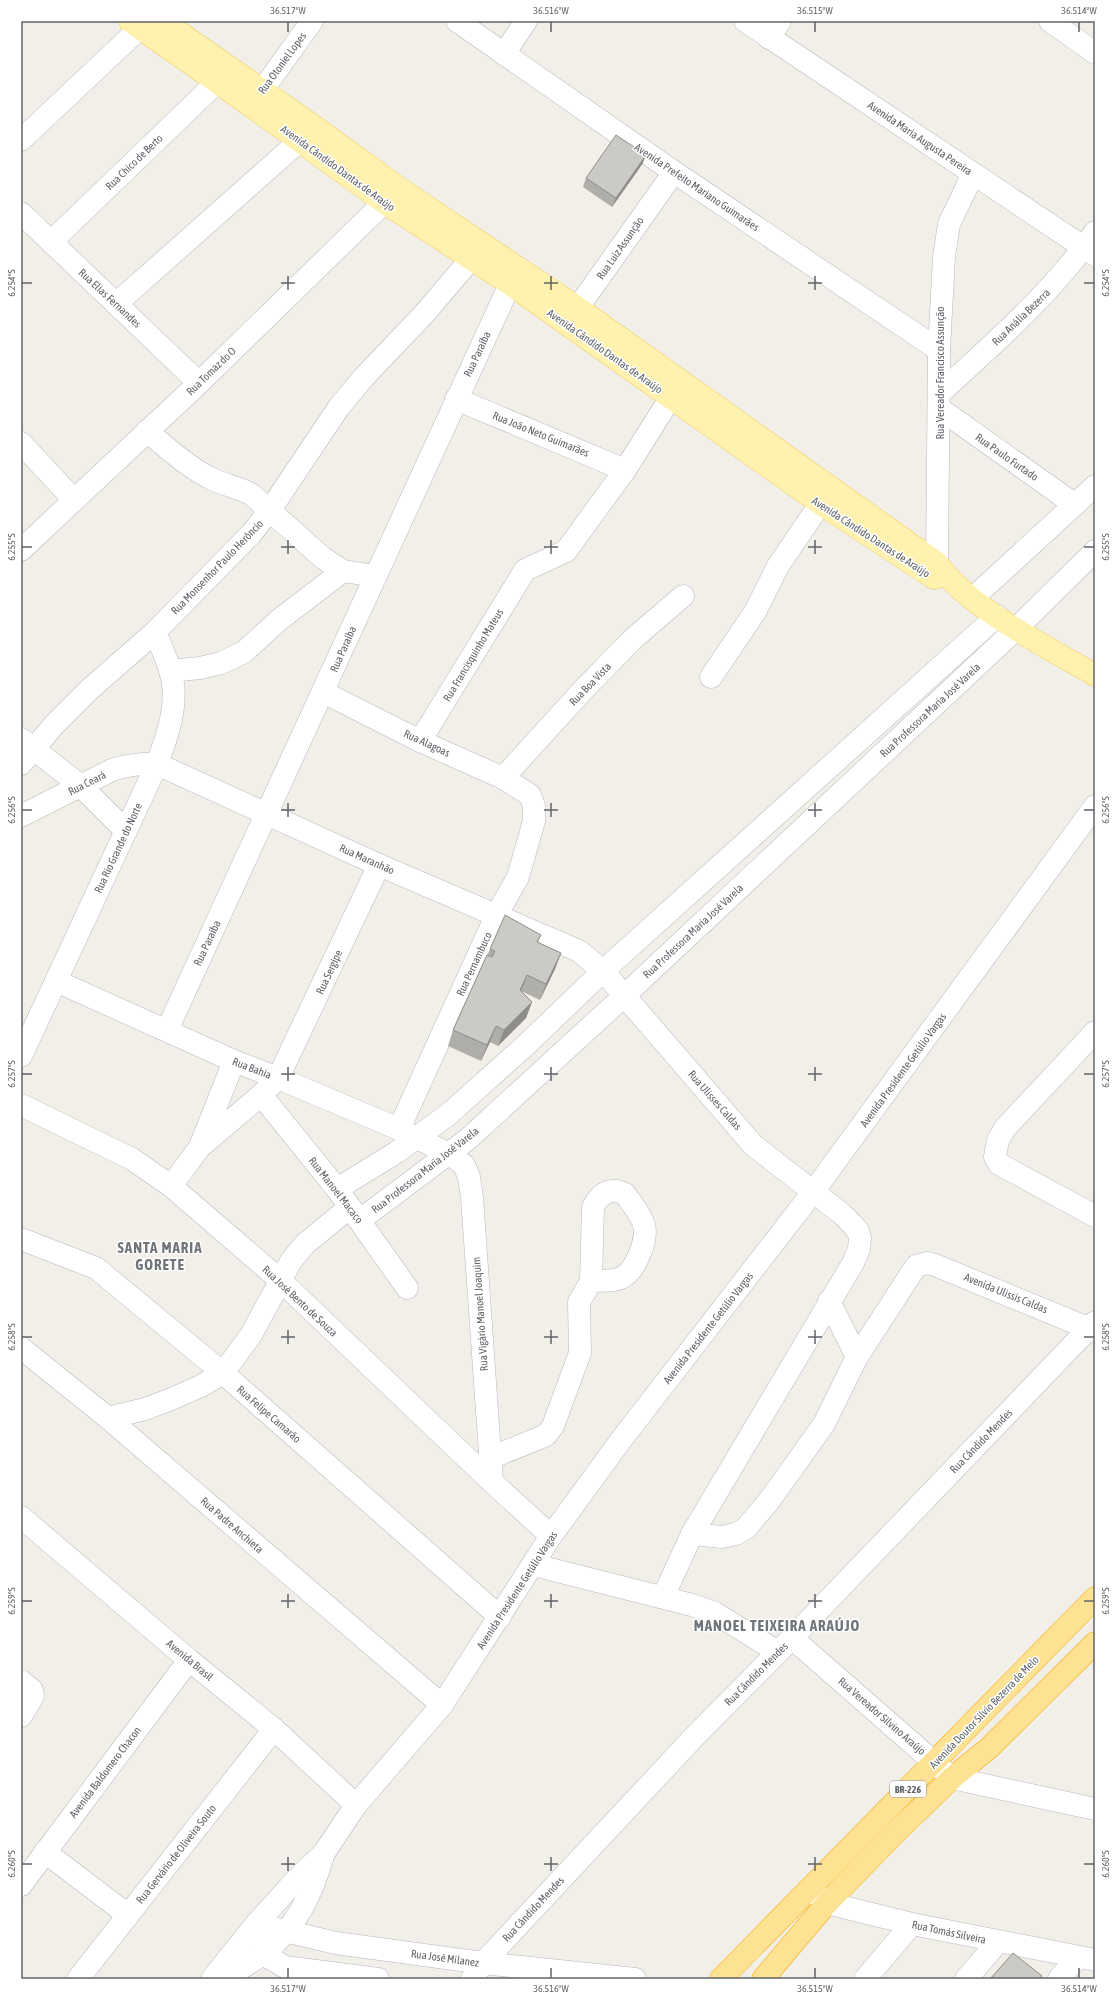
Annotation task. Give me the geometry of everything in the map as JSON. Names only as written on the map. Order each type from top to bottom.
[{"type":"highway","name":"Avenida Doutor Sílvio Bezerra de Melo","points":[[763,1979],[827,1904],[884,1813],[1095,1598]]},
{"type":"highway","points":[[1058,1635],[1088,1651]]},
{"type":"highway","name":"Avenida Doutor Sílvio Bezerra de Melo","points":[[721,1979],[810,1888],[853,1861],[900,1828],[952,1778],[989,1748],[1088,1651]]},
{"type":"highway","points":[[884,1813],[900,1828]]},
{"type":"main road","name":"Avenida Cândido Dantas de Araújo","points":[[163,21],[257,98],[392,195],[572,316],[826,496],[939,572],[997,616],[1095,676]]},
{"type":"main road","name":"Avenida Cândido Dantas de Araújo","points":[[135,24],[217,82],[257,98]]},
{"type":"main road","name":"Avenida Cândido Dantas de Araújo","points":[[392,195],[470,260],[514,276]]},
{"type":"main road","name":"Avenida Cândido Dantas de Araújo","points":[[646,368],[670,397],[753,443]]},
{"type":"street","name":"Rua Otoniel Lopes","points":[[257,98],[312,21]]},
{"type":"street","name":"Avenida Prefeito Mariano Guimarães","points":[[457,21],[674,172],[939,350]]},
{"type":"street","points":[[504,54],[526,21]]},
{"type":"street","name":"Avenida Maria Augusta Pereira","points":[[745,21],[774,29],[972,174],[1092,244]]},
{"type":"street","points":[[1050,21],[1095,53]]},
{"type":"street","points":[[21,140],[135,24]]},
{"type":"street","name":"Rua Chico de Berto","points":[[51,242],[217,82]]},
{"type":"street","points":[[117,303],[308,134]]},
{"type":"street","name":"Rua Luiz Assunção","points":[[572,316],[674,172]]},
{"type":"street","name":"Rua Vereador Francisco Assunção","points":[[939,572],[939,350],[944,257],[949,224],[972,174]]},
{"type":"street","name":"Rua Tomaz do O","points":[[21,550],[199,382],[392,195]]},
{"type":"street","name":"Rua Elias Fernandes","points":[[21,213],[199,382]]},
{"type":"street","name":"Rua Anália Bezerra","points":[[939,402],[1092,244]]},
{"type":"street","name":"Rua Monsenhor Paulo Herôncio","points":[[26,750],[54,725],[90,689],[155,632],[251,534],[270,510],[339,407],[368,372],[426,314],[470,260]]},
{"type":"street","name":"Rua Paraíba","points":[[167,1030],[456,399],[514,276]]},
{"type":"street","points":[[625,470],[670,397]]},
{"type":"street","name":"Rua João Neto Guimarães","points":[[456,399],[625,470]]},
{"type":"street","name":"Rua Paulo Furtado","points":[[939,402],[1074,504]]},
{"type":"street","points":[[147,430],[197,471],[215,480],[245,491],[270,510],[323,558],[343,571],[375,576]]},
{"type":"street","points":[[21,444],[74,500]]},
{"type":"street","name":"Rua Francisquinho Mateus","points":[[420,741],[525,570],[566,551],[625,470]]},
{"type":"street","points":[[973,598],[1095,486]]},
{"type":"street","points":[[711,677],[755,612],[778,566],[826,496]]},
{"type":"street","name":"Rua Professora Maria José Varela","points":[[223,1373],[251,1335],[280,1280],[305,1244],[449,1154],[624,996],[1016,629],[1095,551]]},
{"type":"street","points":[[170,671],[214,665],[244,652],[279,620],[343,571]]},
{"type":"street","name":"Rua Boa Vista","points":[[503,778],[584,689],[634,638],[683,596]]},
{"type":"street","points":[[337,1189],[408,1134],[449,1114],[527,1044],[603,971],[997,616]]},
{"type":"street","name":"Rua Rio Grande do Norte","points":[[21,1056],[157,764],[170,726],[174,702],[170,671],[155,632]]},
{"type":"street","name":"Rua Alagoas","points":[[323,692],[420,741],[503,778],[530,795]]},
{"type":"street","points":[[26,750],[81,786],[126,831]]},
{"type":"street","name":"Rua Ceará","points":[[21,816],[124,766],[142,763],[157,764]]},
{"type":"street","name":"Rua Maranhão","points":[[157,764],[379,865],[579,951]]},
{"type":"street","name":"Rua Pernambuco","points":[[408,1134],[496,916],[518,876],[534,821],[534,806],[530,795]]},
{"type":"street","name":"Avenida Presidente Getúlio Vargas","points":[[212,1979],[295,1881],[324,1853],[356,1805],[442,1705],[534,1565],[551,1536],[621,1440],[814,1192],[1095,806]]},
{"type":"street","name":"Rua Sergipe","points":[[200,1147],[261,1095],[278,1078],[379,865]]},
{"type":"street","name":"Rua Ulisses Caldas","points":[[579,951],[603,971],[753,1145],[842,1214],[858,1231],[860,1238],[859,1249],[853,1263],[829,1301]]},
{"type":"street","name":"Rua Bahia","points":[[56,981],[234,1061],[278,1078],[408,1134],[449,1154]]},
{"type":"street","points":[[1095,1032],[1006,1127],[998,1140],[995,1151],[995,1157],[999,1164],[1095,1216]]},
{"type":"street","points":[[171,1186],[200,1147],[234,1061]]},
{"type":"street","name":"Rua Manoel Macaco","points":[[261,1095],[337,1189],[407,1288]]},
{"type":"street","name":"Rua José Bento de Souza","points":[[21,1105],[132,1159],[171,1186],[280,1280],[492,1482],[551,1536]]},
{"type":"street","name":"Rua Vigário Manoel Joaquim","points":[[449,1154],[464,1165],[469,1177],[472,1196],[492,1482]]},
{"type":"street","name":"Rua Felipe Camarão","points":[[21,1239],[96,1268],[223,1373],[500,1617]]},
{"type":"street","name":"Avenida Ulissis Caldas","points":[[857,1357],[916,1266],[928,1263],[935,1264],[1093,1327]]},
{"type":"street","points":[[490,1458],[542,1437],[547,1434],[553,1426],[580,1353],[578,1317],[579,1302],[591,1281]]},
{"type":"street","points":[[692,1534],[722,1537],[736,1534],[746,1528],[769,1501],[824,1424],[857,1357],[829,1301]]},
{"type":"street","points":[[663,1597],[692,1534],[829,1301]]},
{"type":"street","name":"Rua Cândido Mendes","points":[[477,1971],[694,1737],[1093,1327]]},
{"type":"street","name":"Rua Padre Anchieta","points":[[21,1348],[108,1418],[442,1705]]},
{"type":"street","points":[[108,1418],[145,1409],[169,1400],[201,1386],[223,1373]]},
{"type":"street","name":"Avenida Brasil","points":[[21,1517],[189,1660],[274,1729],[356,1805]]},
{"type":"street","name":"Rua Vereador Silvino Araújo","points":[[534,1565],[663,1597],[715,1613],[785,1645],[934,1762],[952,1778],[1095,1809]]},
{"type":"street","name":"Avenida Baldomero Chacon","points":[[21,1885],[189,1660]]},
{"type":"street","points":[[21,1681],[32,1690],[26,1708]]},
{"type":"street","name":"Rua Gervário de Oliveira Souto","points":[[78,1979],[274,1729]]},
{"type":"street","points":[[45,1852],[128,1915]]},
{"type":"street","name":"Avenida Presidente Getúlio Vargas","points":[[222,1979],[263,1954],[287,1932],[300,1913],[316,1880],[324,1853]]},
{"type":"street","points":[[810,1888],[827,1904]]},
{"type":"street","name":"Rua Tomás Silveira","points":[[827,1904],[912,1924],[1087,1959]]},
{"type":"street","points":[[865,1979],[912,1924]]},
{"type":"street","points":[[256,1926],[263,1954],[285,1967],[378,1979]]},
{"type":"street","name":"Rua José Milanez","points":[[256,1926],[477,1971],[635,1979]]},
{"type":"street","points":[[966,1979],[998,1942]]},
{"type":"street","points":[[1059,1979],[1087,1959]]},
{"type":"building","points":[[616,135],[646,155],[616,198],[586,178]]},
{"type":"building","points":[[505,915],[541,935],[537,942],[561,953],[546,984],[527,975],[520,990],[532,1002],[504,1030],[496,1026],[487,1045],[453,1030],[487,955],[492,957],[495,951],[490,949]]},
{"type":"building","points":[[1013,1953],[1042,1976],[1039,1979],[990,1979]]},
{"type":"district","name":"SANTA MARIA GORETE","points":[[160,1256]]},
{"type":"district","name":"MANOEL TEIXEIRA ARAÚJO","points":[[777,1625]]}]
